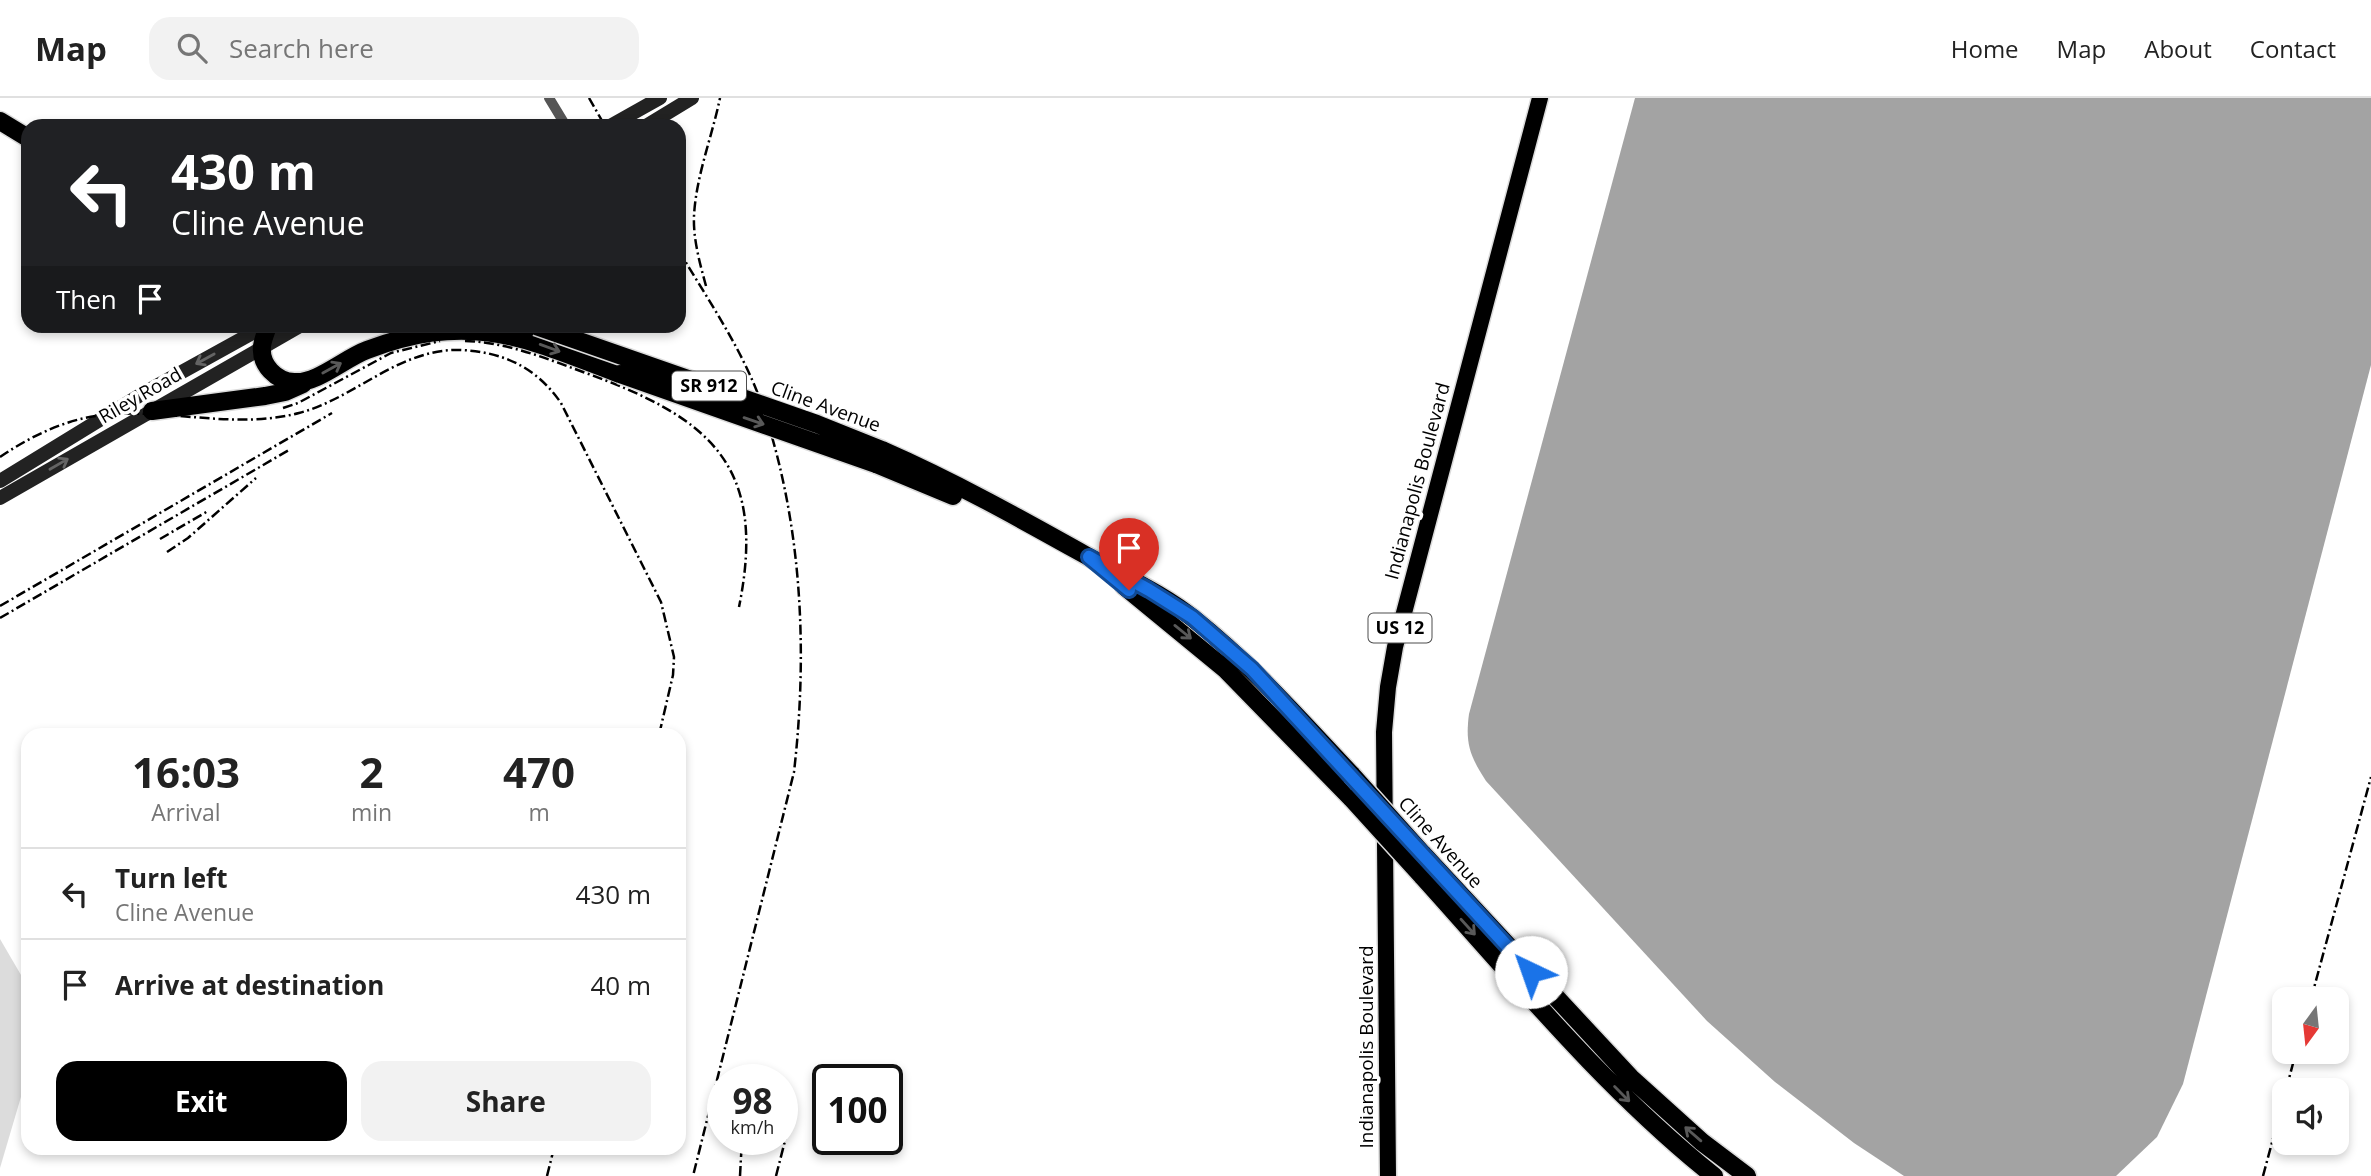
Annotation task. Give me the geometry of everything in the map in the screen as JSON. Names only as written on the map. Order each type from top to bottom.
[{"type":"highway","points":[[0,121],[21,134]]},
{"type":"highway","points":[[265,333],[262,348],[272,374],[295,383],[309,381]]},
{"type":"highway","points":[[152,411],[265,396],[295,388],[360,353],[390,341],[425,333]]},
{"type":"highway","points":[[496,333],[526,340],[620,374],[879,457],[928,485],[1025,531],[1129,590]]},
{"type":"highway","name":"Cline Avenue","points":[[556,333],[817,424],[879,457],[969,491],[1149,590],[1192,617],[1252,669],[1631,1079],[1702,1142],[1747,1176]]},
{"type":"highway","name":"Cline Avenue","points":[[1089,557],[1225,669],[1352,799],[1603,1075],[1670,1139],[1714,1176]]},
{"type":"main road","points":[[622,119],[660,98]]},
{"type":"main road","points":[[658,119],[692,98]]},
{"type":"main road","name":"Indianapolis Boulevard","points":[[1388,1176],[1384,732],[1388,687],[1395,646],[1540,98]]},
{"type":"main road","name":"Riley Road","points":[[0,481],[142,394],[253,333]]},
{"type":"main road","name":"Riley Road","points":[[0,498],[288,333]]},
{"type":"street","points":[[549,98],[562,119]]},
{"type":"shaded area","points":[[1635,98],[2371,98],[2371,365],[2183,1084],[2157,1137],[2116,1176],[1904,1176],[1854,1143],[1775,1082],[1707,1021],[1486,781],[1476,764],[1468,742],[1469,714]]},
{"type":"shaded area","points":[[0,939],[21,975],[21,1097],[0,1168]]},
{"type":"railway","points":[[589,98],[601,119]]},
{"type":"railway","points":[[706,286],[696,242],[695,201],[720,98]]},
{"type":"railway","points":[[686,263],[735,345],[762,405],[786,495],[801,633],[801,680],[794,772],[693,1176]]},
{"type":"railway","points":[[283,408],[298,403],[391,353],[440,341]]},
{"type":"railway","points":[[465,341],[510,348],[583,372],[627,389],[665,408],[695,428],[719,453],[736,482],[745,516],[746,558],[739,607]]},
{"type":"railway","points":[[0,457],[49,430],[89,417],[152,414],[250,420],[275,418],[320,406],[418,357],[461,350],[505,358],[530,371],[561,403],[661,602],[674,657],[673,675],[661,728]]},
{"type":"railway","points":[[0,606],[332,413]]},
{"type":"railway","points":[[0,618],[289,450]]},
{"type":"railway","points":[[167,552],[188,538],[256,478]]},
{"type":"railway","points":[[160,539],[208,511]]},
{"type":"railway","points":[[2314,987],[2371,777]]},
{"type":"railway","points":[[2289,1078],[2293,1064]]},
{"type":"railway","points":[[2263,1176],[2272,1143]]},
{"type":"railway","points":[[547,1176],[552,1155]]},
{"type":"railway","points":[[740,1176],[741,1155]]},
{"type":"railway","points":[[776,1176],[781,1155]]},
{"type":"route","points":[[1129,590],[1089,557],[1192,617],[1252,669],[1531,972]]}]
